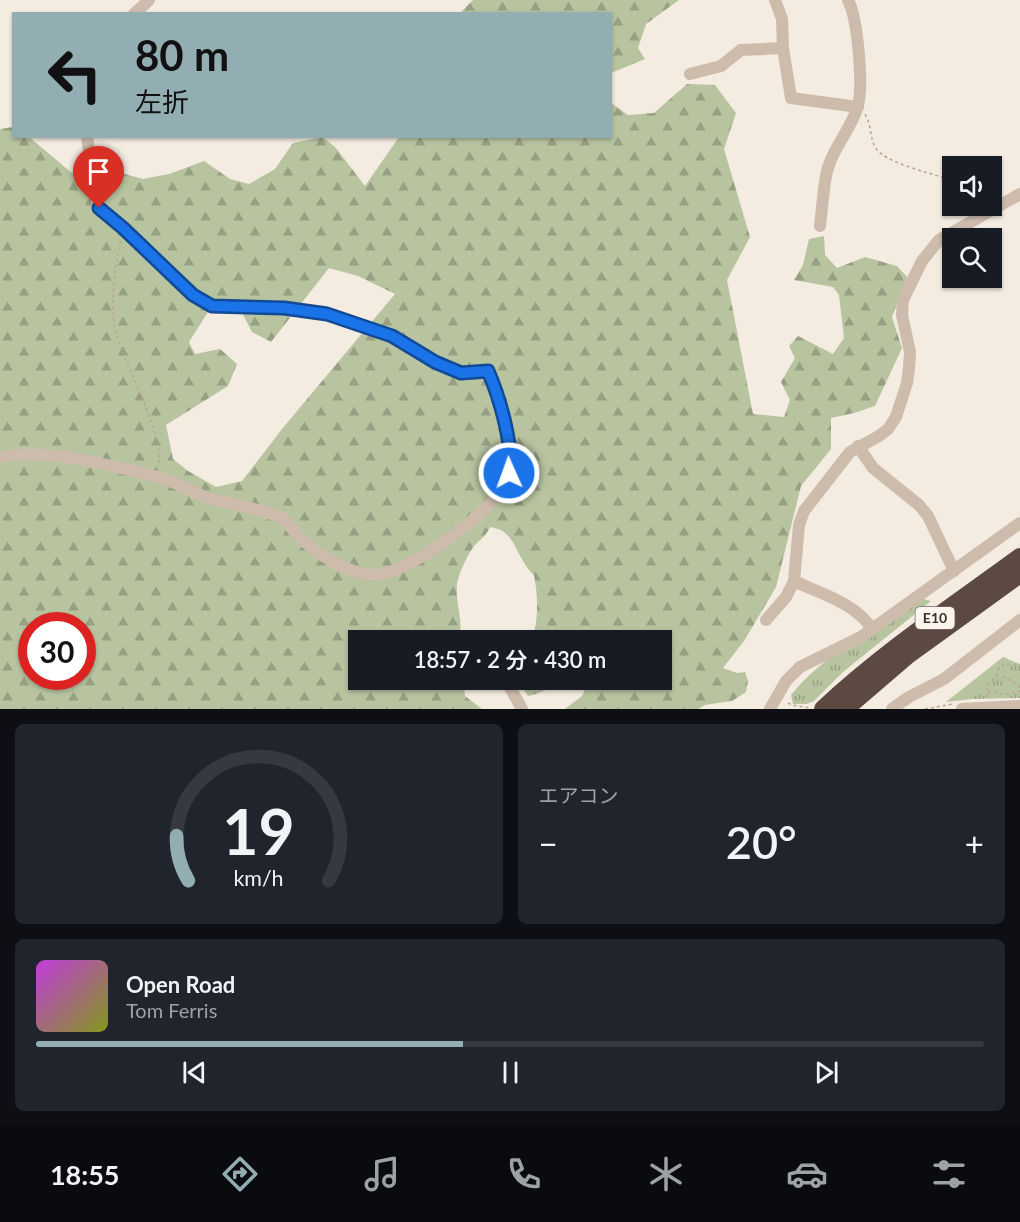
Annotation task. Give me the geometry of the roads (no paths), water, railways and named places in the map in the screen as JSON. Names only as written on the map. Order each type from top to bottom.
[{"type":"highway","name":"E10","points":[[844,709],[859,686],[912,636],[1020,558]]},
{"type":"highway","name":"E10","points":[[818,708],[859,686],[927,641],[1020,574]]},
{"type":"street","points":[[136,12],[149,0]]},
{"type":"street","points":[[775,0],[782,19],[783,48],[791,98],[858,107]]},
{"type":"street","points":[[820,226],[826,175],[858,107],[860,93],[856,30],[854,15],[848,0]]},
{"type":"street","points":[[690,74],[721,66],[741,50],[783,48]]},
{"type":"street","points":[[0,457],[30,453],[45,454],[97,462],[172,482],[208,498],[284,519],[297,534],[322,555],[349,569],[372,575],[402,569],[479,515],[503,486],[511,462],[507,436],[488,371],[461,373],[435,362],[392,336],[327,314],[284,308],[212,306],[193,295],[99,208],[94,192],[87,138]]},
{"type":"street","points":[[766,620],[786,597],[794,581],[799,525],[804,511],[850,452],[884,433],[896,417],[907,383],[910,352],[902,315],[903,300],[922,261],[939,240],[1020,194]]},
{"type":"street","points":[[858,446],[873,468],[919,505],[928,516],[954,571]]},
{"type":"street","points":[[770,709],[786,681],[800,667],[849,644],[872,629],[1020,523]]},
{"type":"street","points":[[794,581],[853,609],[866,620],[872,629]]},
{"type":"street","points":[[892,709],[909,697],[944,679],[1020,620]]},
{"type":"street","points":[[511,690],[522,709]]},
{"type":"street","points":[[962,709],[1020,706]]}]
